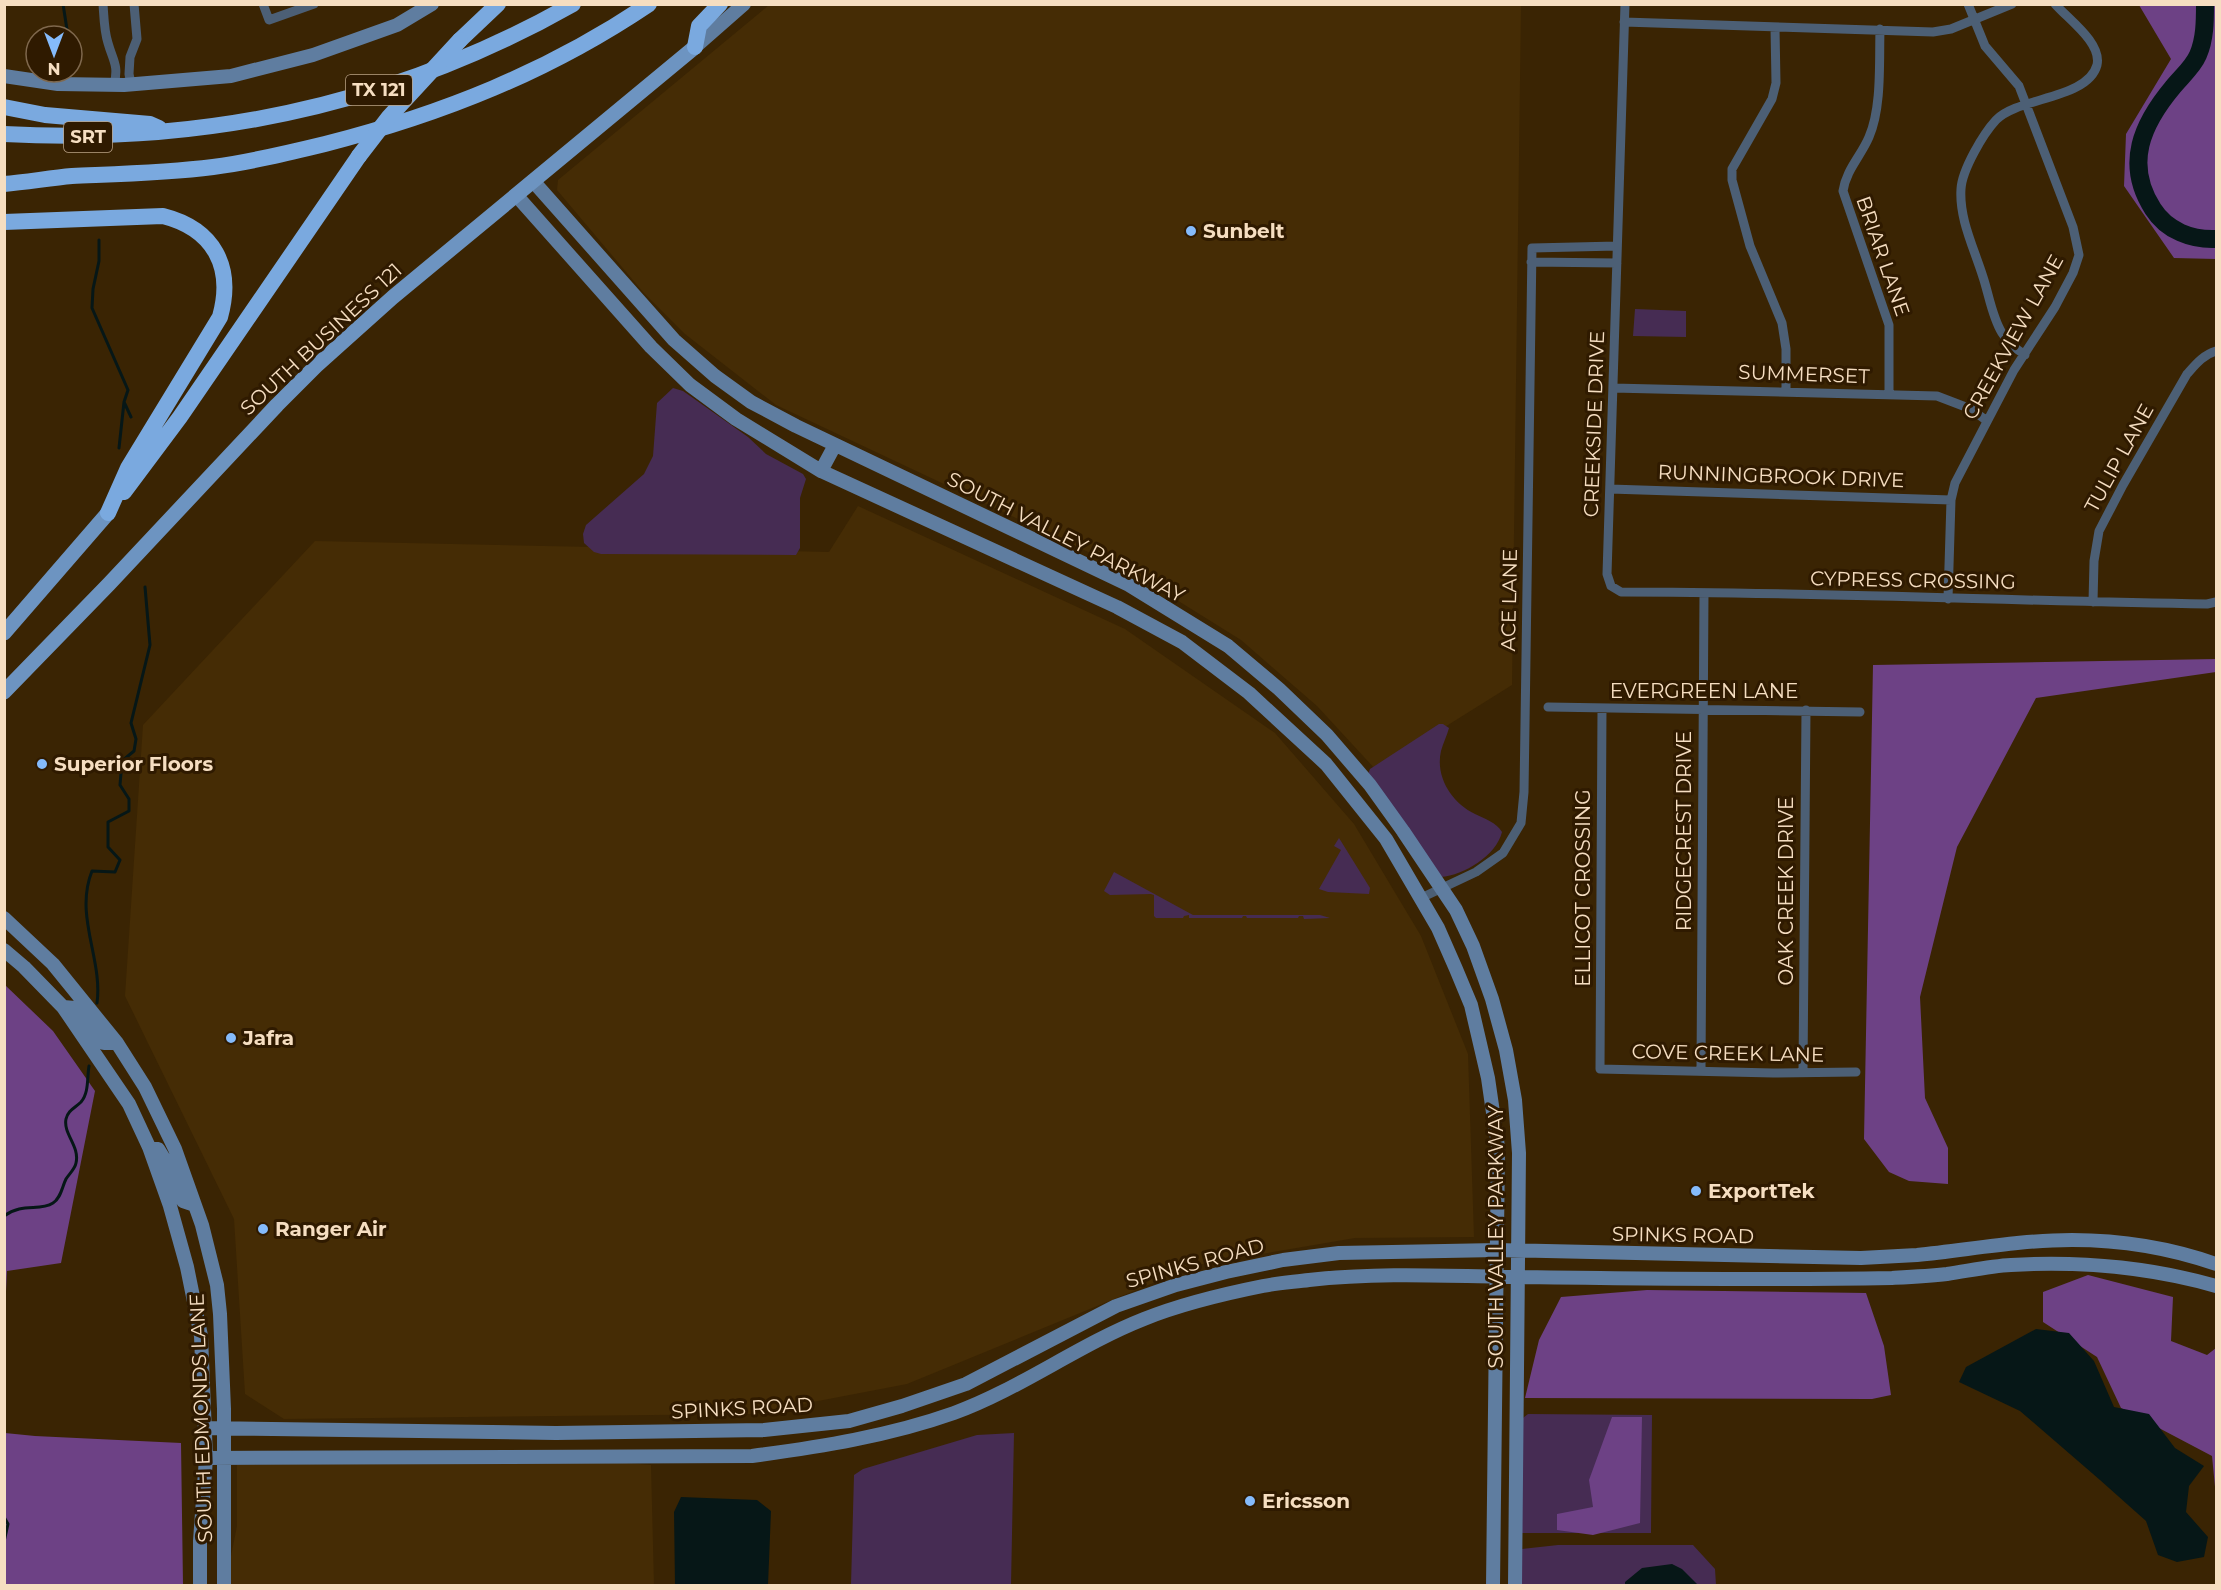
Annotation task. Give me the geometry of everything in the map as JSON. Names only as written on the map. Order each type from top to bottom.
[{"type":"highway","points":[[108,513],[180,417],[359,156],[389,117],[460,40],[498,4]]},
{"type":"highway","name":"TX 121","points":[[171,133],[299,111],[400,83],[455,63],[573,4]]},
{"type":"highway","name":"TX 121","points":[[72,176],[214,167],[278,155],[394,126],[498,87],[596,37],[649,4]]},
{"type":"highway","points":[[694,47],[699,26],[720,4]]},
{"type":"highway","points":[[4,107],[45,115],[150,124],[171,133]]},
{"type":"highway","name":"SRT","points":[[4,134],[93,137],[171,133]]},
{"type":"highway","name":"SRT","points":[[4,174],[72,176]]},
{"type":"highway","points":[[4,184],[72,176]]},
{"type":"highway","points":[[4,222],[163,216],[181,220],[199,231],[211,244],[220,260],[225,280],[225,299],[220,317],[128,468],[108,513]]},
{"type":"main road","points":[[4,76],[58,84],[114,85],[231,76],[313,55],[397,25],[432,4]]},
{"type":"main road","points":[[694,47],[744,4]]},
{"type":"main road","name":"SOUTH BUSINESS 121","points":[[4,692],[110,584],[316,366],[369,318],[694,47]]},
{"type":"main road","name":"SOUTH VALLEY PARKWAY","points":[[532,181],[674,340],[715,376],[751,402],[835,445],[1129,585],[1228,646],[1327,735],[1370,785],[1403,831],[1455,910],[1473,946],[1492,999],[1506,1050],[1515,1100],[1519,1153],[1515,1586]]},
{"type":"main road","name":"SOUTH VALLEY PARKWAY","points":[[516,195],[651,347],[690,385],[736,419],[821,471],[1117,607],[1182,642],[1249,693],[1326,764],[1386,839],[1438,928],[1471,1005],[1488,1078],[1498,1147],[1493,1586]]},
{"type":"main road","points":[[821,471],[835,445]]},
{"type":"main road","points":[[4,633],[108,513]]},
{"type":"main road","points":[[1249,693],[1262,675]]},
{"type":"main road","name":"SOUTH EDMONDS LANE","points":[[4,918],[53,964],[117,1043],[145,1087],[175,1149],[202,1225],[217,1285],[220,1314],[224,1430],[224,1586]]},
{"type":"main road","name":"SOUTH EDMONDS LANE","points":[[4,951],[24,967],[63,1007],[129,1104],[149,1147],[170,1206],[188,1267],[201,1336],[206,1458],[200,1540],[200,1586]]},
{"type":"main road","points":[[63,1007],[75,1008],[104,1043],[117,1043]]},
{"type":"main road","points":[[149,1147],[158,1149],[165,1159],[183,1201],[194,1204]]},
{"type":"main road","name":"SPINKS ROAD","points":[[206,1428],[556,1433],[764,1430],[849,1420],[902,1406],[966,1384],[1116,1306],[1176,1285],[1283,1260],[1339,1253],[1497,1250],[1862,1257],[1917,1255],[2001,1244],[2072,1240],[2125,1242],[2194,1256],[2217,1264]]},
{"type":"main road","points":[[1791,1279],[1792,1256]]},
{"type":"main road","name":"SPINKS ROAD","points":[[206,1458],[752,1456],[812,1449],[954,1413],[1144,1319],[1204,1300],[1266,1285],[1331,1278],[1403,1274],[1518,1277],[1892,1278],[1947,1274],[2009,1265],[2060,1263],[2121,1266],[2181,1276],[2217,1286]]},
{"type":"main road","points":[[1036,1347],[1047,1368]]},
{"type":"main road","points":[[849,1420],[855,1439]]},
{"type":"main road","points":[[1493,1539],[1515,1538]]},
{"type":"street","points":[[103,4],[107,43],[114,57],[117,71],[114,85]]},
{"type":"street","points":[[131,84],[130,57],[137,39],[134,4]]},
{"type":"street","points":[[263,4],[269,20],[314,4]]},
{"type":"street","name":"CREEKSIDE DRIVE","points":[[1611,586],[1607,574],[1625,4]]},
{"type":"street","name":"CREEKVIEW LANE","points":[[1948,599],[1951,500],[1963,465],[2014,370],[2069,282],[2079,255],[2073,227],[2027,105],[2013,76],[1985,46],[1968,4]]},
{"type":"street","points":[[1624,22],[1933,32],[1951,29],[2012,4]]},
{"type":"street","points":[[2025,355],[2009,343],[1998,326],[1966,228],[1961,207],[1960,186],[1969,163],[1997,118],[2012,109],[2085,83],[2092,76],[2098,56],[2095,45],[2055,4]]},
{"type":"street","points":[[1775,28],[1776,83],[1772,99],[1732,169],[1732,180],[1750,246],[1782,323],[1786,349],[1786,391]]},
{"type":"street","name":"BRIAR LANE","points":[[1880,29],[1876,108],[1873,122],[1869,136],[1847,174],[1842,191],[1889,325],[1889,394]]},
{"type":"street","name":"ACE LANE","points":[[1421,898],[1476,872],[1503,853],[1521,823],[1524,792],[1532,248],[1617,246]]},
{"type":"street","points":[[1531,262],[1617,263]]},
{"type":"street","name":"TULIP LANE","points":[[2093,602],[2094,561],[2099,531],[2187,374],[2197,362],[2209,353],[2217,351]]},
{"type":"street","name":"SUMMERSET","points":[[1613,388],[1937,396],[1971,409],[1987,421]]},
{"type":"street","name":"RUNNINGBROOK DRIVE","points":[[1610,489],[1951,500]]},
{"type":"street","name":"CYPRESS CROSSING","points":[[1611,586],[1621,592],[2207,604],[2217,602]]},
{"type":"street","name":"RIDGECREST DRIVE","points":[[1701,1070],[1704,593]]},
{"type":"street","name":"EVERGREEN LANE","points":[[1548,707],[1860,712]]},
{"type":"street","name":"ELLICOT CROSSING","points":[[1600,1069],[1602,708]]},
{"type":"street","name":"OAK CREEK DRIVE","points":[[1803,1072],[1806,710]]},
{"type":"street","name":"COVE CREEK LANE","points":[[1600,1069],[1856,1072]]},
{"type":"shaded area","points":[[769,5],[1521,5],[1512,685],[1376,770],[1317,706],[1241,640],[1164,592],[1099,557],[776,405],[685,334],[643,292],[557,190],[558,180]]},
{"type":"shaded area","points":[[2139,5],[2216,5],[2216,259],[2174,258],[2124,186],[2126,134],[2171,59]]},
{"type":"shaded area","points":[[1635,309],[1686,311],[1686,337],[1633,336]]},
{"type":"shaded area","points":[[673,388],[683,391],[748,437],[766,454],[803,474],[806,479],[800,498],[800,548],[796,555],[601,554],[594,552],[584,543],[583,534],[586,525],[644,474],[653,456],[657,403]]},
{"type":"shaded area","points":[[858,506],[1125,629],[1275,733],[1354,824],[1421,936],[1468,1054],[1474,1237],[1355,1238],[1197,1265],[907,1384],[750,1414],[284,1419],[245,1394],[234,1219],[125,996],[143,725],[315,541],[829,552]]},
{"type":"shaded area","points":[[2216,659],[2216,672],[2036,698],[1957,847],[1920,997],[1925,1098],[1948,1148],[1948,1184],[1909,1181],[1889,1172],[1864,1139],[1873,665]]},
{"type":"shaded area","points":[[1439,724],[1449,728],[1440,761],[1447,788],[1459,803],[1493,823],[1502,832],[1493,849],[1478,863],[1441,877],[1368,774],[1370,769]]},
{"type":"shaded area","points":[[1339,838],[1370,888],[1369,894],[1328,892],[1319,889],[1341,850],[1334,846]]},
{"type":"shaded area","points":[[1114,872],[1193,915],[1320,915],[1330,918],[1304,919],[1303,916],[1299,916],[1298,918],[1247,918],[1243,916],[1242,918],[1189,918],[1189,915],[1183,918],[1156,918],[1154,916],[1154,895],[1110,895],[1104,891]]},
{"type":"shaded area","points":[[5,985],[53,1031],[95,1091],[61,1263],[7,1271],[5,1312]]},
{"type":"shaded area","points":[[2088,1275],[2173,1297],[2171,1341],[2207,1355],[2216,1348],[2216,1497],[2212,1456],[2121,1408],[2097,1357],[2043,1322],[2043,1292]]},
{"type":"shaded area","points":[[1647,1290],[1866,1293],[1884,1346],[1891,1395],[1872,1399],[1525,1398],[1539,1340],[1561,1297]]},
{"type":"shaded area","points":[[2036,1329],[2069,1333],[2094,1361],[2114,1407],[2149,1414],[2175,1448],[2204,1466],[2189,1486],[2186,1512],[2208,1537],[2204,1557],[2177,1562],[2158,1555],[2146,1521],[2100,1480],[2020,1411],[1959,1382],[1966,1367]]},
{"type":"shaded area","points":[[1528,1414],[1652,1415],[1651,1533],[1519,1533],[1523,1418]]},
{"type":"shaded area","points":[[1612,1417],[1642,1417],[1640,1523],[1593,1535],[1557,1530],[1557,1514],[1593,1507],[1589,1480]]},
{"type":"shaded area","points":[[5,1433],[181,1443],[183,1585],[5,1585]]},
{"type":"shaded area","points":[[1014,1433],[1011,1585],[851,1585],[854,1475],[863,1469],[977,1435]]},
{"type":"shaded area","points":[[627,1463],[651,1465],[654,1585],[230,1586],[230,1561],[237,1526],[237,1465]]},
{"type":"shaded area","points":[[681,1497],[757,1500],[771,1511],[768,1585],[675,1585],[674,1512]]},
{"type":"shaded area","points":[[1558,1545],[1693,1545],[1715,1569],[1716,1585],[1522,1585],[1522,1549]]},
{"type":"shaded area","points":[[1672,1564],[1682,1569],[1698,1585],[1625,1585],[1625,1582],[1642,1568]]},
{"type":"waterway","points":[[63,4],[66,24]]},
{"type":"waterway","points":[[2205,4],[2205,23],[2198,55],[2153,115],[2145,130],[2138,160],[2144,192],[2159,217],[2181,233],[2198,238],[2216,239]]},
{"type":"waterway","points":[[99,240],[99,261],[93,289],[92,308],[128,390],[124,402],[131,417]]},
{"type":"waterway","points":[[119,448],[124,402]]},
{"type":"waterway","points":[[97,1003],[96,970],[87,921],[87,888],[92,871],[115,872],[120,860],[108,847],[108,822],[129,811],[129,799],[120,785],[122,761],[134,751],[136,739],[131,723],[150,645],[145,587]]},
{"type":"waterway","points":[[4,1216],[18,1209],[48,1206],[60,1195],[77,1157],[67,1130],[66,1119],[68,1113],[81,1102],[85,1094],[89,1066]]},
{"type":"waterway","points":[[4,1517],[8,1524],[4,1542]]},
{"type":"place","name":"Sunbelt","points":[[1191,231]]},
{"type":"place","name":"Superior Floors","points":[[42,764]]},
{"type":"place","name":"Jafra","points":[[231,1038]]},
{"type":"place","name":"ExportTek","points":[[1696,1191]]},
{"type":"place","name":"Ranger Air","points":[[263,1229]]},
{"type":"place","name":"Ericsson","points":[[1250,1501]]}]
